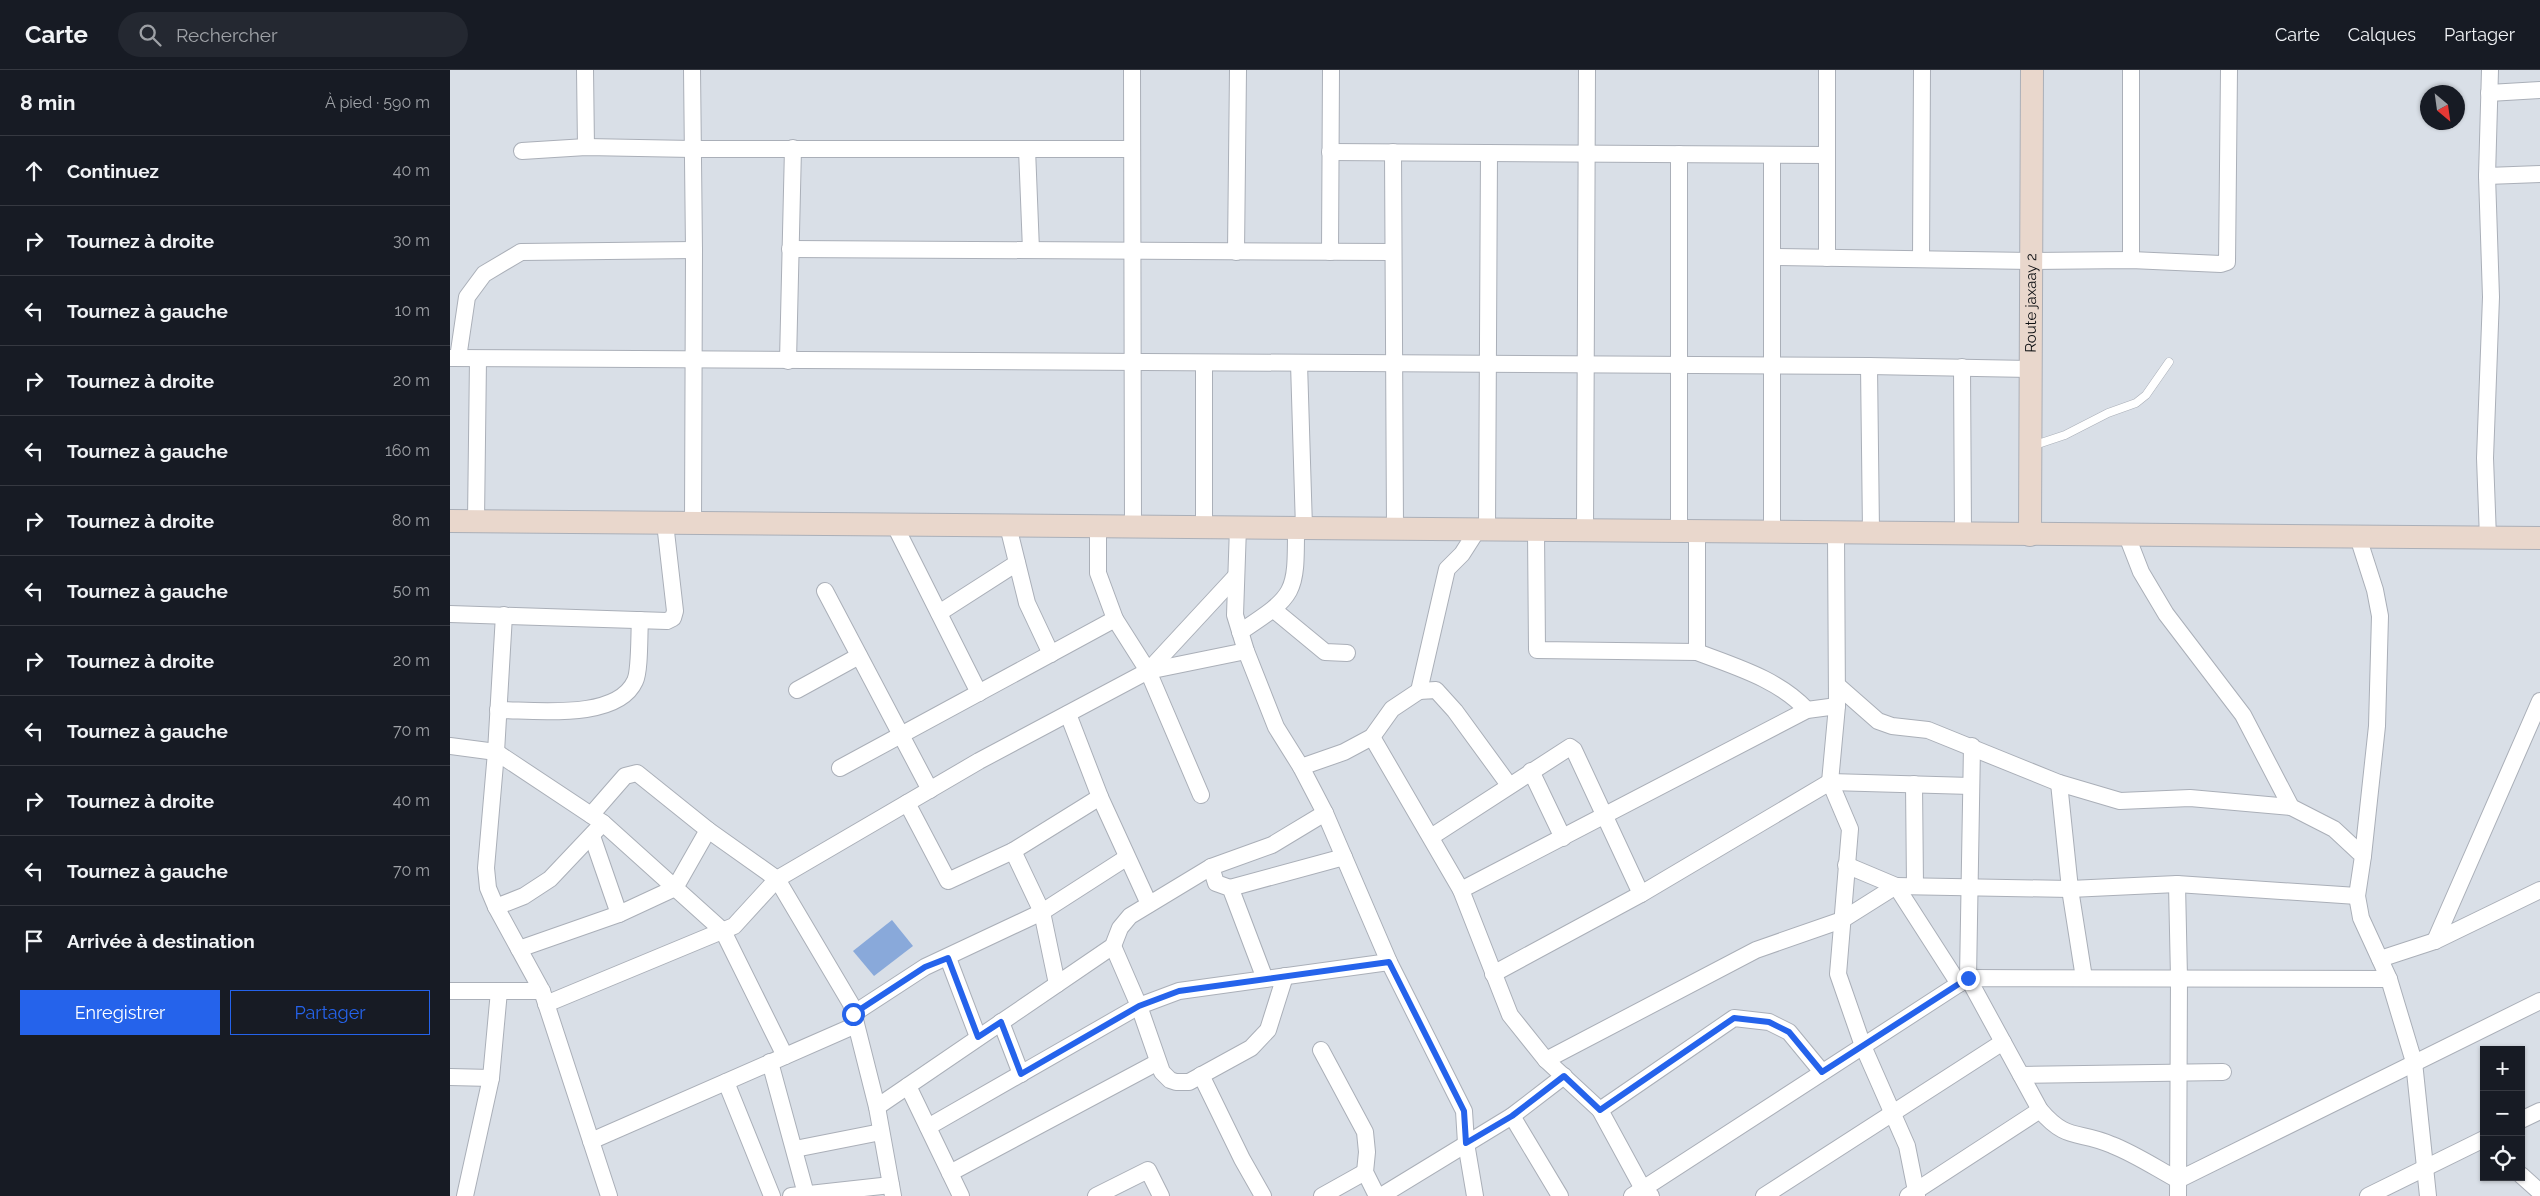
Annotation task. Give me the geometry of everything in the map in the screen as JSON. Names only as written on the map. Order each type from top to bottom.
[{"type":"street","points":[[585,70],[586,146]]},
{"type":"street","points":[[692,70],[694,250],[693,523]]},
{"type":"street","points":[[1132,70],[1133,526]]},
{"type":"street","points":[[1236,252],[1238,70]]},
{"type":"street","points":[[1330,252],[1331,70]]},
{"type":"street","points":[[1585,530],[1587,70]]},
{"type":"street","points":[[1827,70],[1827,258]]},
{"type":"street","points":[[1921,259],[1922,70]]},
{"type":"street","name":"Route jaxaay 2","points":[[2030,536],[2032,70]]},
{"type":"street","points":[[2131,70],[2131,260]]},
{"type":"street","points":[[1772,258],[2031,261],[2131,260],[2221,264],[2227,262],[2229,70]]},
{"type":"street","points":[[2488,538],[2484,458],[2491,297],[2487,176],[2490,70]]},
{"type":"street","points":[[2489,93],[2540,90]]},
{"type":"street","points":[[522,152],[586,146],[692,149],[1132,149]]},
{"type":"street","points":[[788,361],[793,148]]},
{"type":"street","points":[[1027,149],[1031,250]]},
{"type":"street","points":[[1330,152],[1827,156]]},
{"type":"street","points":[[1393,152],[1395,528]]},
{"type":"street","points":[[1419,691],[1447,569],[1482,529],[1488,364],[1489,153]]},
{"type":"street","points":[[1679,154],[1679,365],[1688,531],[1698,652]]},
{"type":"street","points":[[1772,155],[1772,531]]},
{"type":"street","points":[[2487,176],[2540,174]]},
{"type":"street","points":[[790,249],[1393,252]]},
{"type":"street","points":[[694,250],[521,252],[484,274],[467,297],[454,358],[694,361],[1869,366],[2030,369]]},
{"type":"street","points":[[476,522],[478,359]]},
{"type":"street","points":[[1204,363],[1204,527]]},
{"type":"street","points":[[1240,632],[1274,610],[1288,595],[1296,576],[1300,528],[1299,364]]},
{"type":"street","points":[[1869,366],[1871,532]]},
{"type":"street","points":[[1962,367],[1963,533]]},
{"type":"street","points":[[450,521],[894,524],[1098,528],[1133,526],[1536,531],[1772,531],[1963,533],[2030,536],[2540,538]]},
{"type":"street","points":[[450,614],[667,621],[673,618],[676,611],[665,523]]},
{"type":"street","points":[[894,524],[979,693]]},
{"type":"street","points":[[1008,526],[1026,603],[1050,654]]},
{"type":"street","points":[[1238,527],[1235,615],[1246,651],[1276,727],[1301,767],[1325,813],[1389,962],[1464,1111],[1466,1143],[1475,1196]]},
{"type":"street","points":[[1098,528],[1098,573],[1115,619],[1148,670],[1201,795]]},
{"type":"street","points":[[1536,531],[1537,650],[1698,652],[1772,682],[1792,694],[1807,710]]},
{"type":"street","points":[[1836,533],[1837,706],[1830,782],[1850,830],[1838,974],[1863,1046],[1907,1146],[1914,1194],[2040,1110]]},
{"type":"street","points":[[2127,536],[2141,572],[2166,614],[2243,715],[2291,807]]},
{"type":"street","points":[[2358,537],[2375,590],[2380,616],[2377,726],[2357,896],[2361,918],[2389,979],[2414,1062],[2428,1196]]},
{"type":"street","points":[[939,613],[1017,563]]},
{"type":"street","points":[[1148,670],[1236,576]]},
{"type":"street","points":[[825,591],[930,790]]},
{"type":"street","points":[[1274,610],[1325,652],[1347,653]]},
{"type":"street","points":[[504,615],[496,752],[486,868],[488,888],[496,907],[544,997],[609,1196]]},
{"type":"street","points":[[840,768],[1115,619]]},
{"type":"street","points":[[498,710],[580,710],[609,704],[626,694],[636,680],[640,620]]},
{"type":"street","points":[[450,991],[499,991],[544,997],[723,931],[734,926],[777,879],[930,790],[1148,670],[1246,651]]},
{"type":"street","points":[[797,690],[859,656]]},
{"type":"street","points":[[1837,685],[1878,721],[1892,726],[1928,730],[1972,746],[2059,783],[2120,801],[2190,798],[2291,807],[2334,829],[2363,856]]},
{"type":"street","points":[[1301,767],[1344,752],[1372,737],[1392,709],[1419,691],[1436,690],[1455,710],[1509,786]]},
{"type":"street","points":[[2435,941],[2540,701]]},
{"type":"street","points":[[1461,890],[1605,817],[1807,710],[1837,706]]},
{"type":"street","points":[[1068,714],[1126,858],[1149,904]]},
{"type":"street","points":[[1372,737],[1461,890],[1510,1015],[1546,1060],[1600,1110],[1642,1194],[1822,1072],[1963,981],[2084,978],[2389,979]]},
{"type":"street","points":[[450,746],[496,752],[597,819],[723,931],[778,1059],[795,1149],[799,1195],[892,1191],[877,1107],[850,1004],[777,879],[708,830],[637,773],[625,776],[597,819],[592,836],[550,879],[524,896],[496,907]]},
{"type":"street","points":[[1963,981],[1969,888],[1972,746]]},
{"type":"street","points":[[1431,837],[1570,747],[1574,750],[1641,894]]},
{"type":"street","points":[[1531,771],[1563,838]]},
{"type":"street","points":[[1493,974],[1641,894],[1830,782],[1971,786]]},
{"type":"street","points":[[2059,783],[2070,889],[2084,978]]},
{"type":"street","points":[[1914,784],[1915,886]]},
{"type":"street","points":[[907,803],[948,881],[1012,851],[1100,797]]},
{"type":"street","points":[[877,1107],[1113,946],[1120,928],[1130,916],[1210,867],[1272,845],[1325,813]]},
{"type":"street","points":[[519,949],[619,914],[675,888],[708,830]]},
{"type":"street","points":[[592,836],[619,914]]},
{"type":"street","points":[[1012,851],[1042,912],[1057,984]]},
{"type":"street","points":[[1210,867],[1216,883],[1230,888],[1344,857]]},
{"type":"street","points":[[591,1140],[778,1059],[854,1019],[925,967],[948,958],[1042,912],[1126,858]]},
{"type":"street","points":[[1846,865],[1896,886],[2070,889],[2177,884],[2357,896]]},
{"type":"street","points":[[2177,884],[2179,978],[2177,1073],[2178,1188]]},
{"type":"street","points":[[1546,1060],[1756,950],[1842,920],[1896,886]]},
{"type":"street","points":[[1896,886],[1963,981],[2003,1042],[2040,1110],[2053,1125],[2065,1133],[2112,1145],[2178,1188]]},
{"type":"street","points":[[1230,888],[1265,979]]},
{"type":"street","points":[[2380,959],[2435,941],[2540,890]]},
{"type":"street","points":[[1113,946],[1139,1006],[1162,1072],[1170,1080],[1176,1082],[1188,1082],[1250,1048],[1268,1030],[1286,976]]},
{"type":"street","points":[[948,958],[978,1037]]},
{"type":"street","points":[[928,1127],[1139,1006],[1179,991],[1389,962]]},
{"type":"street","points":[[465,1196],[491,1078],[499,991]]},
{"type":"street","points":[[2178,1188],[2414,1062],[2540,1001]]},
{"type":"street","points":[[1600,1110],[1734,1018],[1769,1022],[1789,1032],[1822,1072]]},
{"type":"street","points":[[1001,1022],[1021,1074]]},
{"type":"street","points":[[1764,1196],[2003,1042]]},
{"type":"street","points":[[1321,1050],[1365,1132],[1367,1152],[1365,1172],[1377,1196]]},
{"type":"street","points":[[950,1173],[1158,1062]]},
{"type":"street","points":[[2021,1075],[2223,1072]]},
{"type":"street","points":[[1201,1075],[1242,1159],[1263,1196]]},
{"type":"street","points":[[1381,1196],[1512,1116],[1564,1076]]},
{"type":"street","points":[[450,1077],[491,1078]]},
{"type":"street","points":[[726,1082],[772,1196]]},
{"type":"street","points":[[908,1086],[961,1196]]},
{"type":"street","points":[[2525,1118],[2540,1111]]},
{"type":"street","points":[[1512,1116],[1560,1196]]},
{"type":"street","points":[[795,1149],[881,1132]]},
{"type":"street","points":[[2368,1196],[2480,1141]]},
{"type":"street","points":[[1096,1196],[1148,1170],[1161,1196]]},
{"type":"street","points":[[1322,1196],[1365,1172]]},
{"type":"street","points":[[2525,1179],[2540,1192]]},
{"type":"lane","points":[[2030,446],[2065,435],[2108,413],[2136,403],[2146,394],[2169,362]]},
{"type":"building","points":[[892,920],[913,946],[874,976],[853,951]]},
{"type":"route","points":[[853,1014],[925,967],[948,958],[978,1037],[1001,1022],[1021,1074],[1139,1006],[1179,991],[1389,962],[1464,1111],[1466,1143],[1512,1116],[1564,1076],[1600,1110],[1734,1018],[1769,1022],[1789,1032],[1822,1072],[1968,978]]}]
